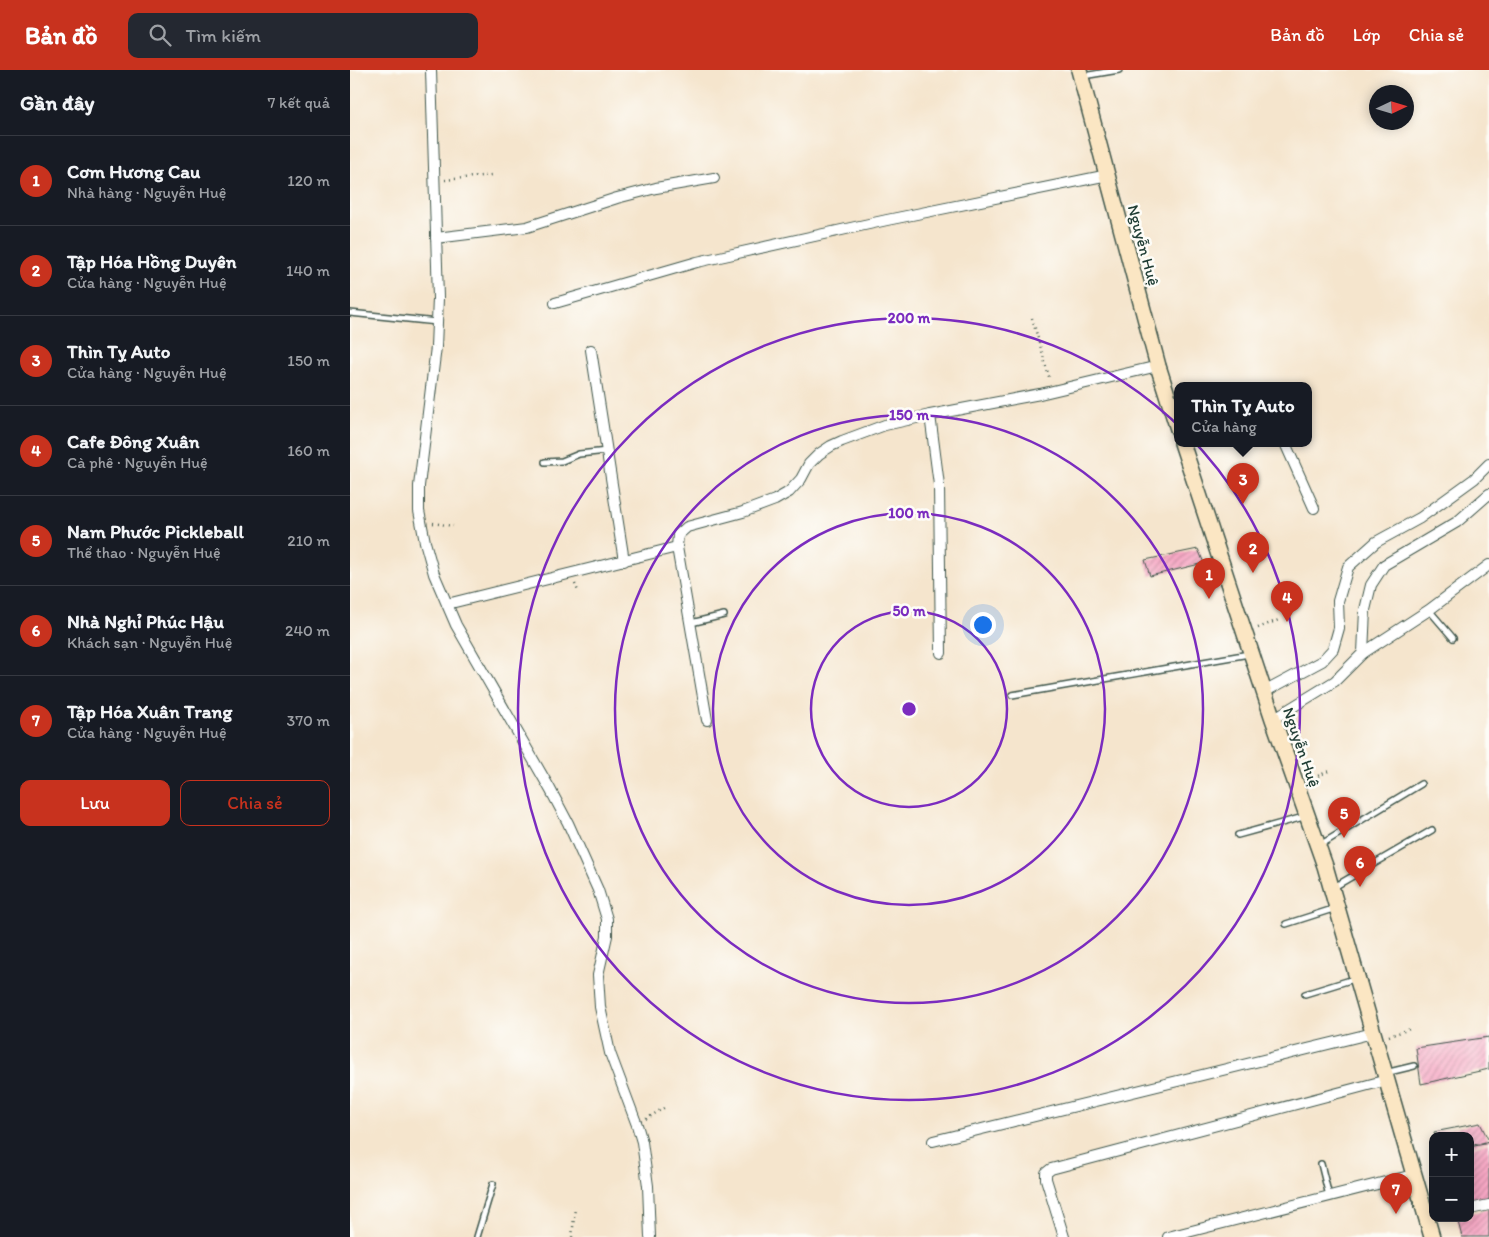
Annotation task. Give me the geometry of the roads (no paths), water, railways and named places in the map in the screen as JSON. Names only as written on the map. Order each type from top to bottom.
[{"type":"street","points":[[431,70],[438,298],[433,372],[419,486],[419,511],[424,542],[434,574],[456,625],[568,823],[598,890],[607,920],[606,936],[598,975],[600,1007],[610,1053],[642,1142],[648,1186],[650,1237]]},
{"type":"street","name":"Nguyễn Huệ","points":[[1080,73],[1158,366],[1174,416]]},
{"type":"street","points":[[555,303],[697,262],[878,222],[1108,175]]},
{"type":"street","points":[[436,238],[527,227],[617,198],[656,188],[714,178]]},
{"type":"street","points":[[591,350],[624,560]]},
{"type":"street","points":[[707,720],[677,547],[678,535],[687,527],[743,512],[775,500],[789,492],[801,479],[809,464],[830,446],[885,425],[1054,391],[1158,366]]},
{"type":"street","points":[[930,415],[939,485],[941,653]]},
{"type":"street","name":"Nguyễn Huệ","points":[[1183,447],[1273,719],[1318,847],[1413,1175],[1429,1216]]},
{"type":"street","points":[[1287,447],[1314,508]]},
{"type":"street","points":[[1264,692],[1322,661],[1332,649],[1339,628],[1338,601],[1348,567],[1376,542],[1420,518],[1474,479],[1489,464]]},
{"type":"street","points":[[1363,654],[1365,610],[1372,585],[1384,565],[1457,522],[1489,494]]},
{"type":"street","points":[[447,604],[677,547]]},
{"type":"street","points":[[1273,719],[1335,681],[1363,654],[1429,610],[1489,565]]},
{"type":"street","points":[[933,1141],[1374,1036]]},
{"type":"street","points":[[1064,1237],[1046,1178],[1046,1173],[1051,1169],[1386,1077]]},
{"type":"street","points":[[1168,1237],[1413,1175]]},
{"type":"street","points":[[1474,1208],[1489,1205]]},
{"type":"street","name":"Nguyễn Huệ","points":[[1430,1222],[1432,1237]]},
{"type":"lane","points":[[1080,73],[1119,70]]},
{"type":"lane","points":[[350,313],[437,322]]},
{"type":"lane","points":[[545,462],[562,461],[579,454],[606,451]]},
{"type":"lane","points":[[1429,610],[1453,638]]},
{"type":"lane","points":[[690,623],[724,615]]},
{"type":"lane","points":[[1012,694],[1252,653]]},
{"type":"lane","points":[[1318,847],[1421,784]]},
{"type":"lane","points":[[1238,835],[1307,816]]},
{"type":"lane","points":[[1331,889],[1432,830]]},
{"type":"lane","points":[[1286,924],[1337,908]]},
{"type":"lane","points":[[1305,994],[1357,978]]},
{"type":"lane","points":[[1386,1077],[1414,1066]]},
{"type":"lane","points":[[1321,1164],[1330,1196]]},
{"type":"lane","points":[[477,1237],[493,1184]]},
{"type":"place","name":"Thìn Tỵ Auto","points":[[1243,504]]},
{"type":"place","name":"Tập Hóa Hồng Duyên","points":[[1253,573]]},
{"type":"place","name":"Cơm Hương Cau","points":[[1209,599]]},
{"type":"place","name":"Cafe Đông Xuân","points":[[1287,622]]},
{"type":"place","name":"Nam Phước Pickleball","points":[[1344,838]]},
{"type":"place","name":"Nhà Nghỉ Phúc Hậu","points":[[1360,887]]},
{"type":"place","name":"Tập Hóa Xuân Trang","points":[[1396,1214]]}]
